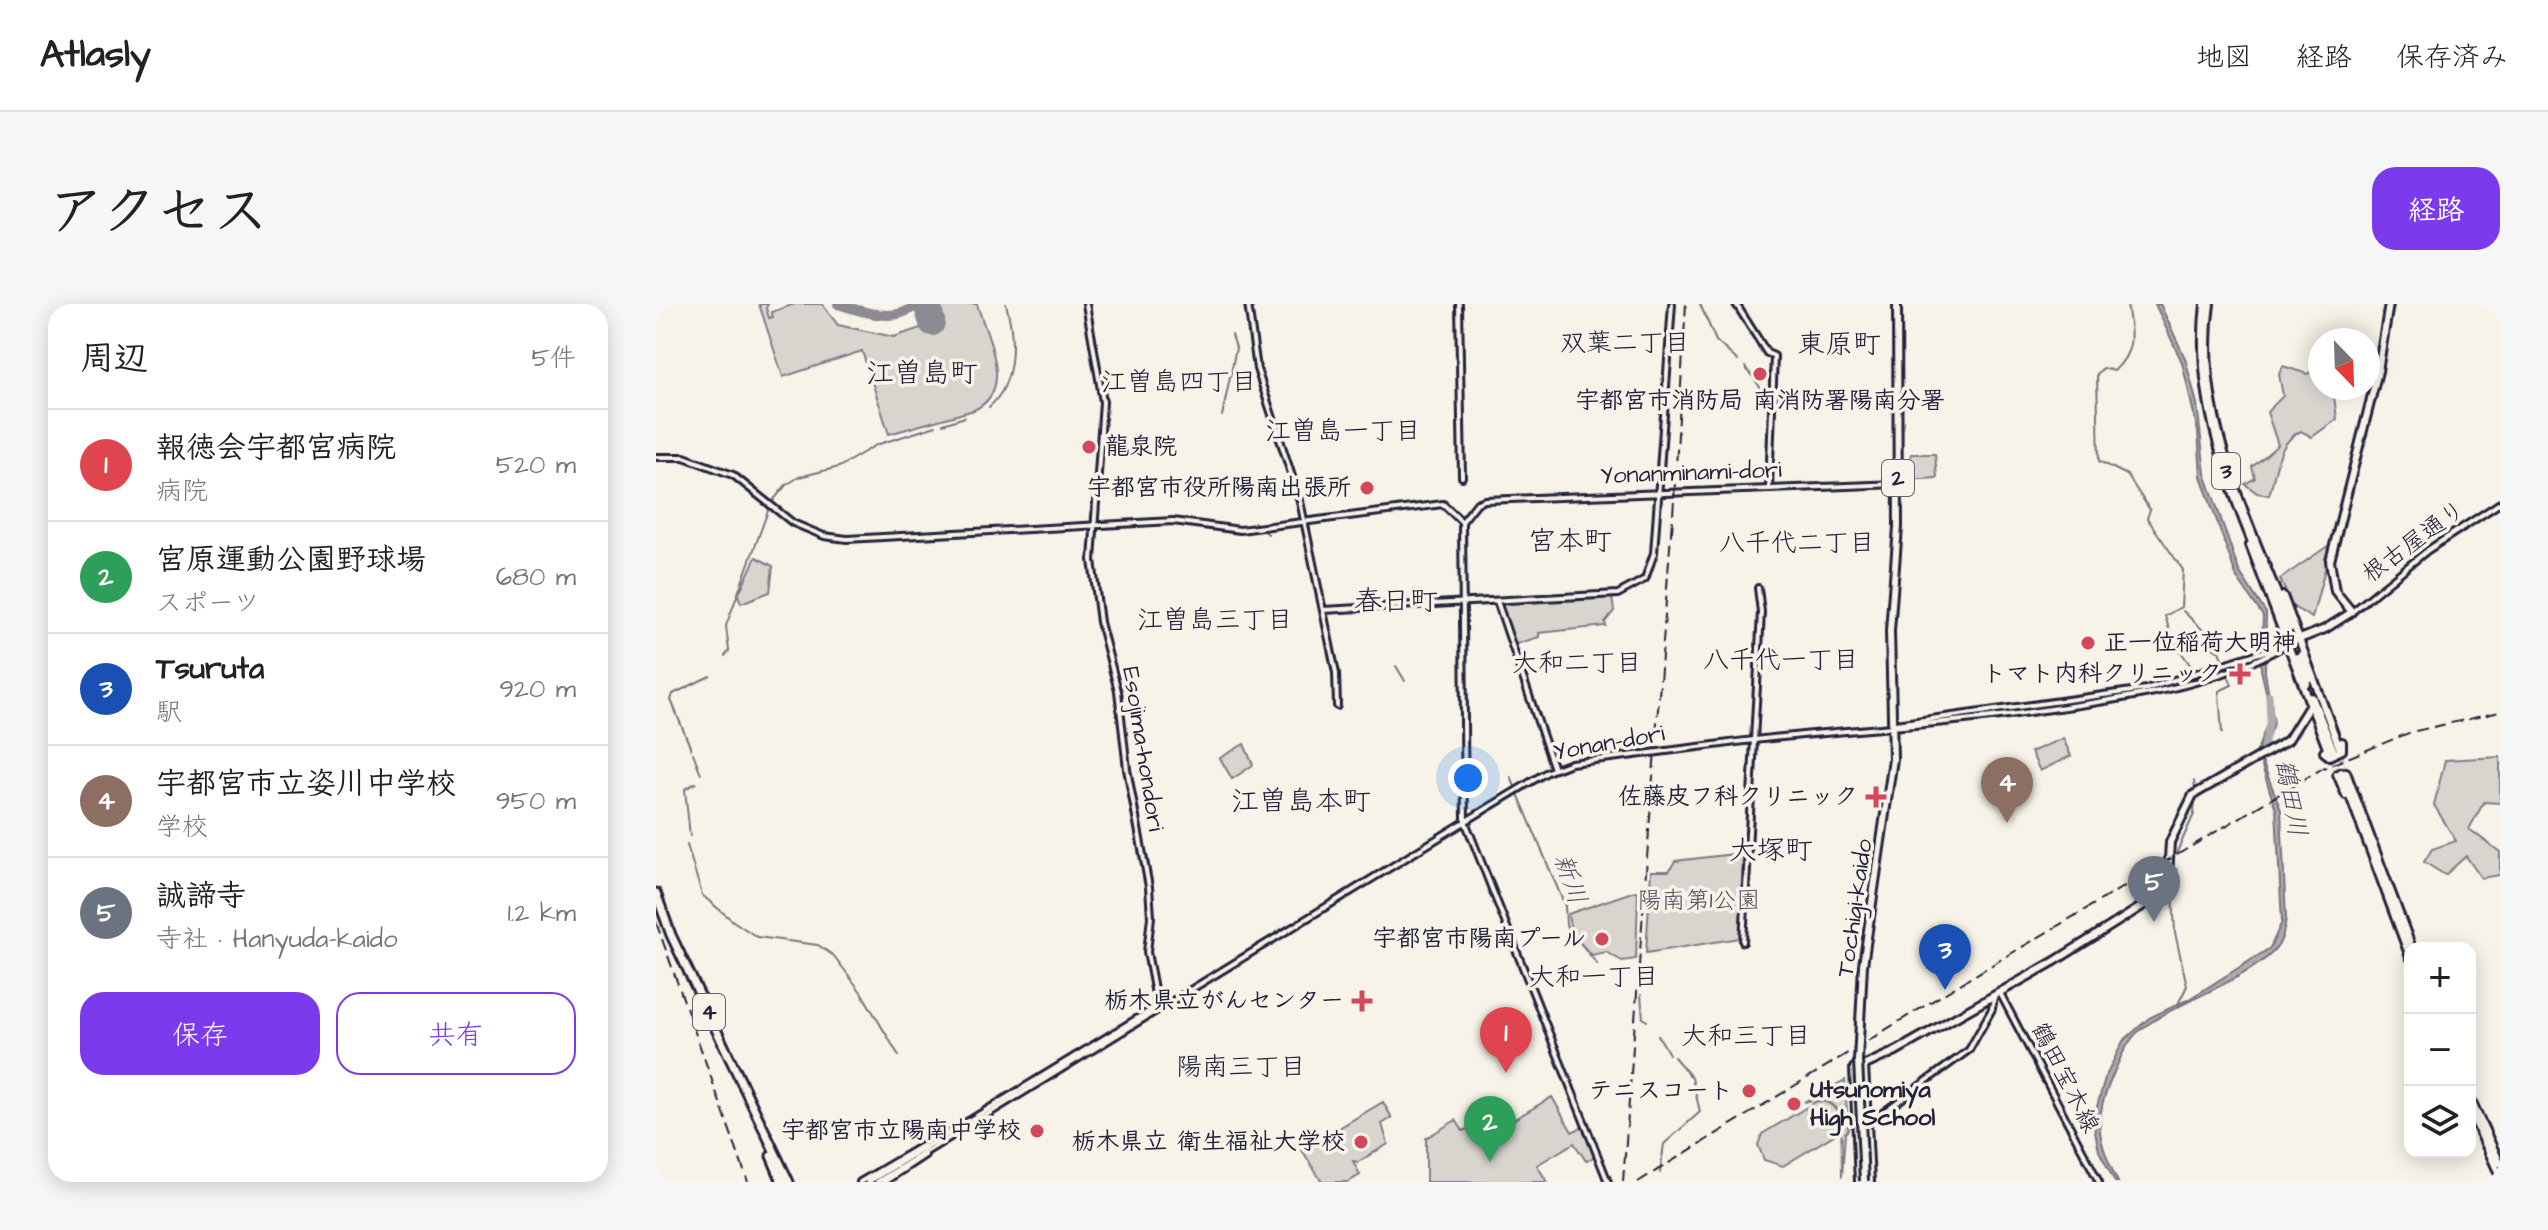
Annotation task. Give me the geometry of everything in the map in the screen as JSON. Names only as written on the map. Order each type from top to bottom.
[{"type":"highway","name":"4","points":[[656,893],[671,935],[789,1182]]},
{"type":"highway","name":"4","points":[[763,1131],[782,1182]]},
{"type":"main road","name":"Tochigi-kaido","points":[[1865,1182],[1858,1061],[1863,965],[1888,805],[1892,726],[1890,621],[1898,539],[1897,304]]},
{"type":"main road","name":"3","points":[[2207,304],[2206,353],[2210,395],[2235,488],[2289,629]]},
{"type":"main road","points":[[2287,644],[2352,612],[2335,591],[2330,561],[2378,371],[2389,304]]},
{"type":"main road","name":"3","points":[[2235,488],[2310,665],[2334,749]]},
{"type":"main road","name":"3","points":[[2235,488],[2235,502],[2297,671],[2334,749]]},
{"type":"main road","points":[[2299,656],[2334,749]]},
{"type":"main road","points":[[2297,671],[2308,708],[2325,753],[2329,756],[2342,750],[2310,665]]},
{"type":"main road","points":[[1865,1182],[1867,1124],[1864,1065],[2055,961],[2144,905],[2167,877],[2170,842],[2191,798],[2293,736],[2308,708]]},
{"type":"main road","points":[[2405,942],[2343,772],[2357,807],[2410,942]]},
{"type":"main road","points":[[1854,1068],[1865,1182]]},
{"type":"main road","points":[[2476,1111],[2500,1163]]},
{"type":"main road","points":[[2476,1124],[2500,1176]]},
{"type":"street","name":"Esojima-hondori","points":[[1086,304],[1103,402],[1092,553],[1100,622],[1118,691],[1127,769],[1149,887],[1151,917],[1147,952],[1158,1010]]},
{"type":"street","points":[[1248,304],[1257,369],[1295,481],[1336,673],[1337,706]]},
{"type":"street","points":[[1459,304],[1462,477]]},
{"type":"street","points":[[1323,610],[1618,594],[1633,588],[1651,568],[1672,304]]},
{"type":"street","points":[[1736,304],[1767,353],[1774,356],[1769,488]]},
{"type":"street","points":[[656,457],[684,457],[733,475],[793,523],[824,536],[863,539],[1173,521],[1240,530],[1443,504],[1462,522],[1465,821],[1608,1182]]},
{"type":"street","name":"Yonanminami-dori","points":[[1462,522],[1477,503],[1485,500],[1898,484]]},
{"type":"street","name":"根古屋通り","points":[[2352,612],[2428,550],[2500,503]]},
{"type":"street","points":[[1743,942],[1761,612],[1758,588]]},
{"type":"street","points":[[1497,601],[1554,769]]},
{"type":"street","points":[[1892,726],[2135,692],[2183,680],[2287,644]]},
{"type":"street","points":[[1892,726],[1969,722],[2147,695],[2261,654]]},
{"type":"street","name":"Yonan-dori","points":[[1158,1010],[1554,769],[1571,763],[1892,726]]},
{"type":"street","points":[[1867,1124],[1969,1050],[1992,1009],[1992,999],[1999,991]]},
{"type":"street","name":"鶴田宝木線","points":[[1999,991],[2099,1182]]},
{"type":"street","points":[[868,1182],[1146,1013],[1158,1010]]},
{"type":"street","points":[[877,1182],[1158,1010]]},
{"type":"street","points":[[860,1182],[936,1140]]},
{"type":"street","points":[[884,1182],[933,1148]]},
{"type":"green space","points":[[759,304],[768,304],[769,318],[773,317],[771,312],[795,304],[822,304],[838,325],[894,337],[944,320],[940,304],[977,304],[995,362],[994,390],[987,401],[974,410],[889,434],[862,351],[783,377]]},
{"type":"green space","points":[[2283,366],[2308,373],[2308,400],[2335,400],[2337,419],[2312,437],[2301,431],[2293,436],[2282,450],[2269,495],[2257,493],[2245,484],[2255,478],[2252,467],[2278,445],[2267,412],[2283,396],[2279,374]]},
{"type":"green space","points":[[1911,454],[1935,454],[1937,478],[1905,480],[1904,465],[1909,463]]},
{"type":"green space","points":[[2332,543],[2312,618],[2292,606],[2280,579]]},
{"type":"green space","points":[[756,557],[773,566],[770,592],[741,603],[738,595]]},
{"type":"green space","points":[[1612,597],[1614,611],[1605,622],[1606,626],[1539,633],[1539,637],[1513,645],[1500,607],[1506,603]]},
{"type":"green space","points":[[2063,738],[2071,756],[2040,771],[2031,752]]},
{"type":"green space","points":[[1244,744],[1253,765],[1232,779],[1220,758]]},
{"type":"green space","points":[[2500,757],[2500,803],[2484,802],[2469,829],[2500,852],[2500,875],[2481,878],[2466,856],[2445,875],[2424,862],[2432,849],[2456,841],[2434,805],[2445,760]]},
{"type":"green space","name":"陽南第1公園","points":[[1743,853],[1740,938],[1646,953],[1651,871],[1669,871],[1675,861]]},
{"type":"green space","name":"宇都宮市陽南プール","points":[[1638,892],[1636,959],[1622,961],[1606,952],[1592,955],[1576,937],[1568,914]]},
{"type":"green space","points":[[1845,1080],[1848,1130],[1845,1133],[1842,1177],[1841,1112],[1823,1098],[1804,1102]]},
{"type":"green space","points":[[1552,1097],[1572,1132],[1584,1126],[1595,1156],[1586,1161],[1574,1143],[1537,1165],[1547,1182],[1426,1182],[1426,1138],[1456,1120],[1463,1131],[1471,1127],[1479,1140]]},
{"type":"green space","points":[[1817,1101],[1829,1104],[1836,1111],[1839,1121],[1837,1133],[1783,1166],[1764,1160],[1758,1145],[1762,1134]]},
{"type":"green space","points":[[1383,1102],[1392,1118],[1382,1124],[1388,1144],[1358,1162],[1353,1161],[1360,1175],[1348,1182],[1322,1182],[1302,1150]]},
{"type":"shaded area","points":[[2155,304],[2160,304],[2185,358],[2197,404],[2205,473],[2239,571],[2266,613],[2265,672],[2274,723],[2264,744],[2262,761],[2281,810],[2286,919],[2279,945],[2260,963],[2171,1010],[2140,1030],[2127,1046],[2106,1092],[2100,1119],[2102,1142],[2118,1182],[2115,1182],[2099,1151],[2093,1121],[2105,1078],[2123,1041],[2149,1018],[2189,999],[2270,948],[2282,922],[2276,810],[2257,751],[2271,713],[2261,670],[2263,616],[2237,578],[2201,476],[2198,432],[2182,362]]},
{"type":"waterway","points":[[989,407],[1005,385],[1009,372],[1012,344],[1006,304]]},
{"type":"waterway","points":[[1700,304],[1716,341],[1738,361]]},
{"type":"waterway","points":[[2127,304],[2129,348],[2114,371],[2103,368],[2097,374],[2099,461],[2127,475],[2150,510],[2147,518],[2183,570],[2181,607],[2165,616],[2172,639],[2193,669]]},
{"type":"waterway","name":"新川","points":[[1222,416],[1236,348],[1232,335]]},
{"type":"waterway","points":[[1745,367],[1763,391],[1770,391]]},
{"type":"waterway","points":[[943,424],[965,417]]},
{"type":"waterway","points":[[772,502],[786,485],[799,477],[839,467],[876,445],[936,426]]},
{"type":"waterway","points":[[725,656],[729,651],[726,626],[769,508]]},
{"type":"waterway","name":"新川","points":[[1254,522],[1268,534]]},
{"type":"waterway","points":[[2183,611],[2208,635],[2208,646],[2219,651],[2232,685],[2219,691],[2222,733]]},
{"type":"waterway","name":"新川","points":[[1396,666],[1405,681]]},
{"type":"waterway","points":[[691,749],[671,700],[673,694],[710,676]]},
{"type":"waterway","name":"鶴田川","points":[[2261,758],[2270,720],[2269,695]]},
{"type":"waterway","points":[[693,753],[701,774]]},
{"type":"waterway","name":"新川","points":[[1511,777],[1565,906],[1566,925],[1597,964]]},
{"type":"waterway","points":[[2194,781],[2195,789]]},
{"type":"waterway","points":[[690,836],[685,789],[696,783]]},
{"type":"waterway","points":[[2176,854],[2194,814],[2195,796]]},
{"type":"waterway","points":[[687,845],[702,895],[733,921],[757,937],[818,945],[834,956],[861,992],[899,1056]]},
{"type":"waterway","points":[[2177,869],[2173,893],[2175,933],[2187,986],[2177,1006]]},
{"type":"waterway","name":"新川","points":[[1641,995],[1643,1018],[1647,1021]]},
{"type":"waterway","name":"新川","points":[[1658,1035],[1669,1054]]},
{"type":"waterway","name":"新川","points":[[1660,1173],[1664,1144],[1700,1112],[1692,1078],[1674,1057]]},
{"type":"taxiway","points":[[838,304],[868,313],[890,315],[900,314],[917,304]]},
{"type":"runway","points":[[926,304],[932,323]]},
{"type":"tunnel","points":[[2291,628],[2301,655]]},
{"type":"tunnel","points":[[2287,630],[2297,657]]},
{"type":"tunnel","points":[[2337,748],[2346,772]]},
{"type":"tunnel","points":[[2328,751],[2337,774]]},
{"type":"railway","points":[[1672,532],[1686,304]]},
{"type":"railway","points":[[1623,1182],[1672,520]]},
{"type":"railway","points":[[1638,1182],[1965,981],[2323,768],[2411,732],[2500,712]]},
{"type":"railway","points":[[656,922],[748,1182]]},
{"type":"place","name":"宇都宮市消防局 南消防署陽南分署","points":[[1760,374]]},
{"type":"place","name":"龍泉院","points":[[1089,447]]},
{"type":"place","name":"宇都宮市役所陽南出張所","points":[[1367,488]]},
{"type":"place","name":"正一位稲荷大明神","points":[[2088,643]]},
{"type":"place","name":"トマト内科クリニック","points":[[2240,674]]},
{"type":"place","name":"佐藤皮フ科クリニック","points":[[1876,797]]},
{"type":"place","name":"宇都宮市立姿川中学校","points":[[2007,823]]},
{"type":"place","name":"誠諦寺","points":[[2154,922]]},
{"type":"place","name":"宇都宮市陽南プール","points":[[1602,939]]},
{"type":"place","name":"Tsuruta","points":[[1945,990]]},
{"type":"place","name":"栃木県立がんセンター","points":[[1362,1001]]},
{"type":"place","name":"報徳会宇都宮病院","points":[[1506,1073]]},
{"type":"place","name":"テニスコート","points":[[1749,1091]]},
{"type":"place","name":"Utsunomiya High School","points":[[1794,1104]]},
{"type":"place","name":"宇都宮市立陽南中学校","points":[[1037,1131]]},
{"type":"place","name":"栃木県立 衛生福祉大学校","points":[[1361,1142]]},
{"type":"place","name":"宮原運動公園野球場","points":[[1490,1162]]},
{"type":"district","name":"双葉二丁目","points":[[1625,343]]},
{"type":"district","name":"東原町","points":[[1839,344]]},
{"type":"district","name":"江曽島町","points":[[922,373]]},
{"type":"district","name":"江曽島四丁目","points":[[1179,382]]},
{"type":"district","name":"江曽島一丁目","points":[[1343,431]]},
{"type":"district","name":"宮本町","points":[[1570,541]]},
{"type":"district","name":"八千代二丁目","points":[[1797,543]]},
{"type":"district","name":"春日町","points":[[1396,601]]},
{"type":"district","name":"江曽島三丁目","points":[[1215,620]]},
{"type":"district","name":"八千代一丁目","points":[[1781,660]]},
{"type":"district","name":"大和二丁目","points":[[1577,663]]},
{"type":"district","name":"江曽島本町","points":[[1301,801]]},
{"type":"district","name":"大塚町","points":[[1771,850]]},
{"type":"district","name":"大和一丁目","points":[[1594,977]]},
{"type":"district","name":"大和三丁目","points":[[1746,1036]]},
{"type":"district","name":"陽南三丁目","points":[[1241,1067]]}]
